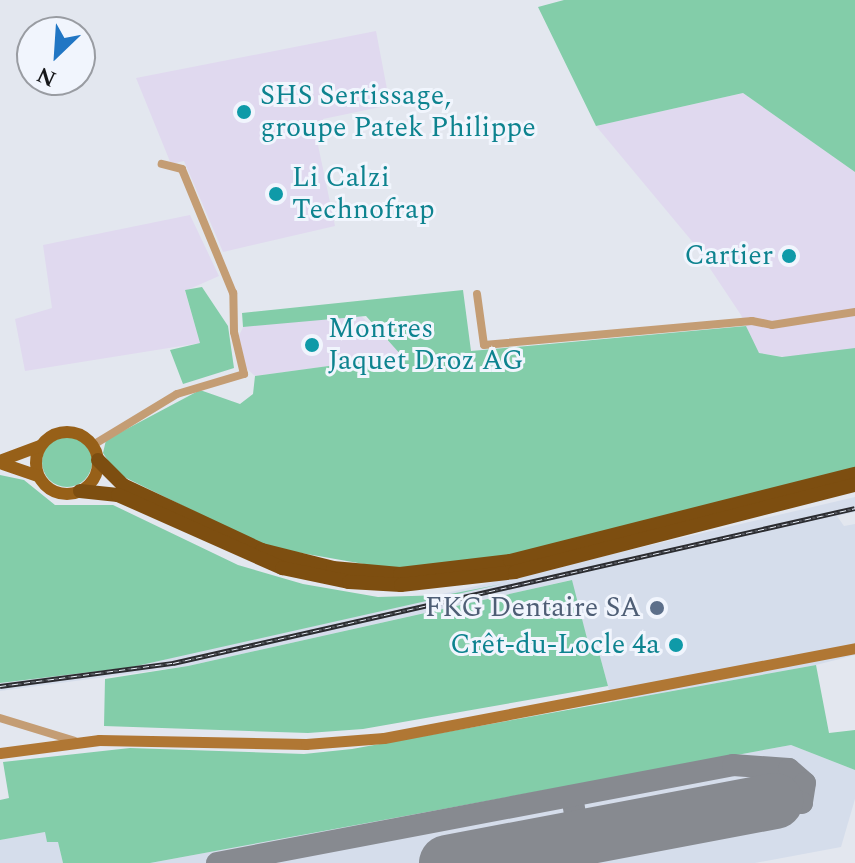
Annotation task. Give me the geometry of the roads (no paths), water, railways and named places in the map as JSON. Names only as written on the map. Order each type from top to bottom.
[{"type":"highway","points":[[98,460],[123,485],[262,550],[333,568],[400,574],[510,561],[855,474]]},
{"type":"highway","points":[[80,491],[118,495],[282,568],[349,582],[401,585],[515,572],[855,485]]},
{"type":"main road","points":[[66,431],[93,445],[98,460],[92,482],[80,491],[53,491],[38,476],[0,462],[40,446],[66,431]]},
{"type":"main road","points":[[38,476],[40,446]]},
{"type":"main road","points":[[0,753],[75,741],[333,743],[577,704],[855,648]]},
{"type":"street","points":[[93,445],[159,402],[244,374],[234,332],[233,293],[182,169],[162,164]]},
{"type":"street","points":[[477,294],[484,345],[752,321],[772,325],[855,312]]},
{"type":"street","points":[[0,718],[75,741]]},
{"type":"railway","points":[[0,686],[173,663],[855,508]]},
{"type":"place","name":"SHS Sertissage, groupe Patek Philippe","points":[[244,112]]},
{"type":"place","name":"Li Calzi Technofrap","points":[[276,194]]},
{"type":"place","name":"Cartier","points":[[789,256]]},
{"type":"place","name":"Montres Jaquet Droz AG","points":[[312,345]]},
{"type":"place","name":"FKG Dentaire SA","points":[[657,608]]},
{"type":"place","name":"Crêt-du-Locle 4a","points":[[676,645]]}]
